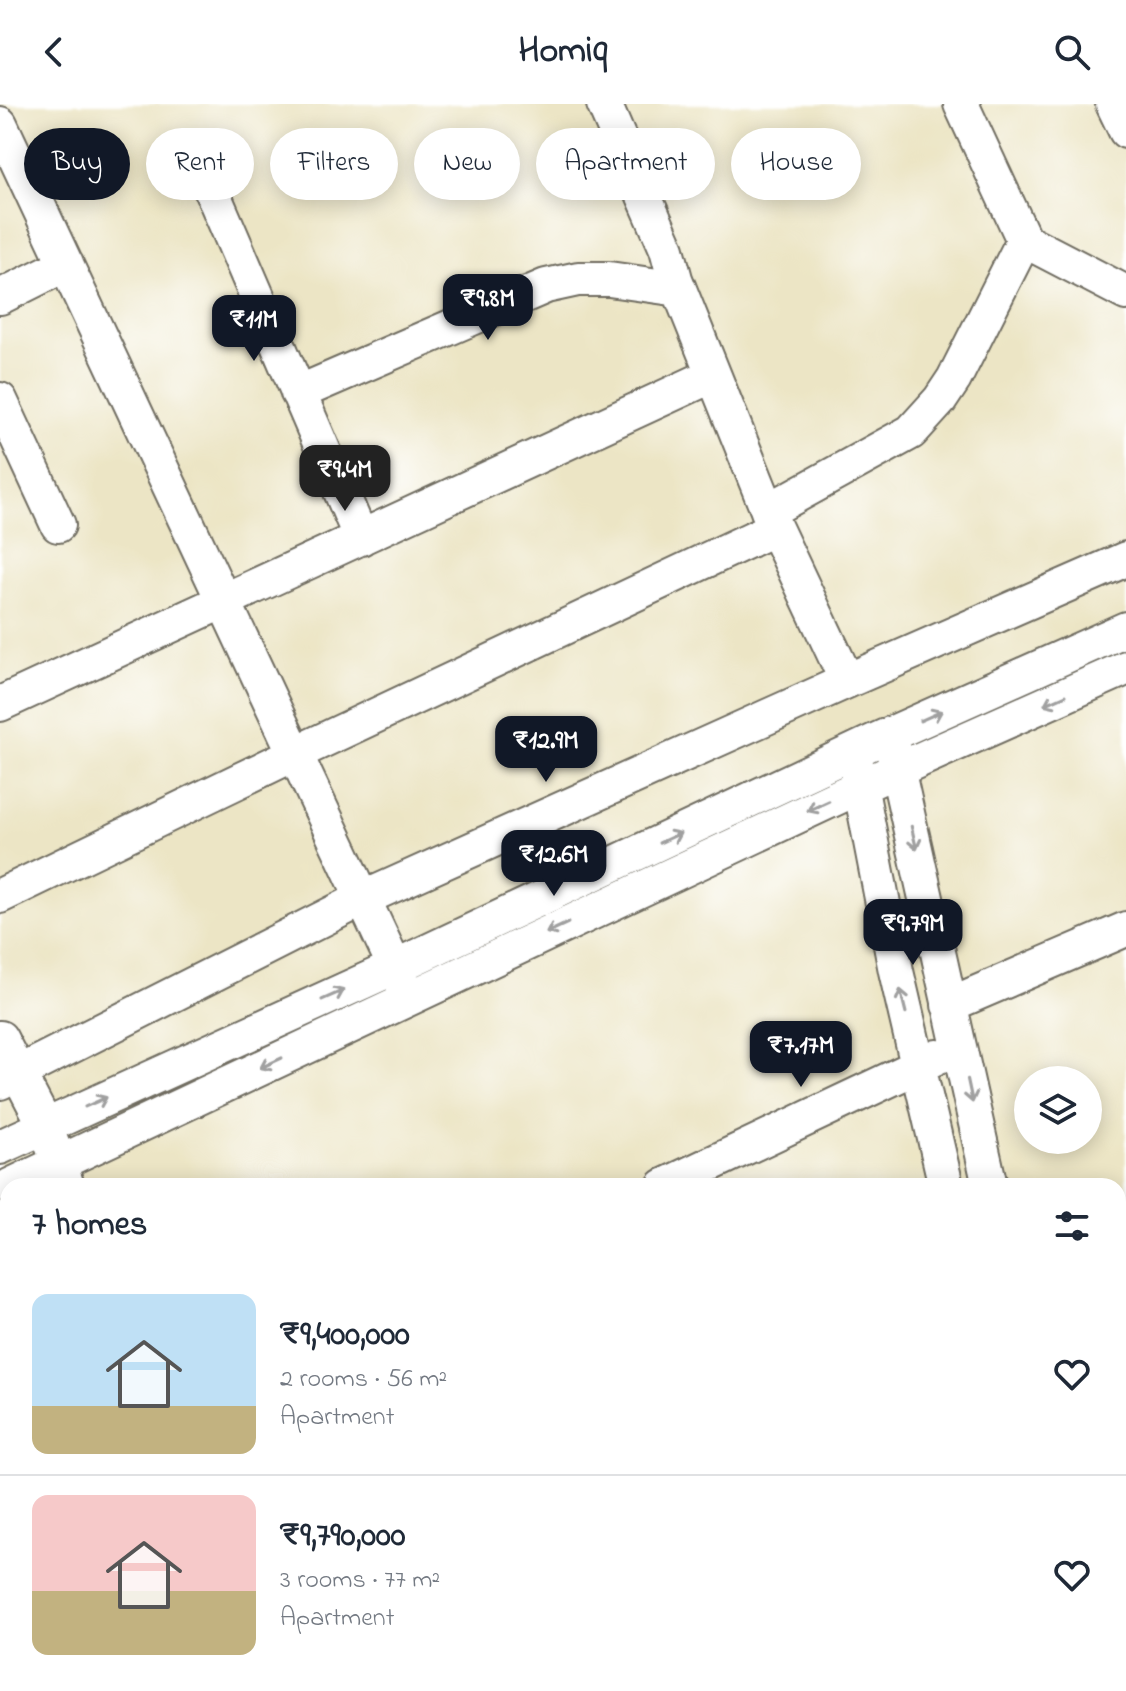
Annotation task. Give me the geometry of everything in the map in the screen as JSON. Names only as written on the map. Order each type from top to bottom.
[{"type":"street","points":[[604,104],[772,520],[847,681]]},
{"type":"street","points":[[961,104],[1024,240],[1126,293]]},
{"type":"street","points":[[1113,104],[1126,131]]},
{"type":"street","points":[[0,124],[409,998]]},
{"type":"street","points":[[216,200],[361,538]]},
{"type":"street","points":[[0,896],[772,520],[911,432],[940,400],[960,369],[1024,240]]},
{"type":"street","points":[[0,297],[66,264]]},
{"type":"street","points":[[298,393],[546,286],[578,279],[673,272]]},
{"type":"street","points":[[0,704],[713,375]]},
{"type":"street","points":[[0,400],[58,525]]},
{"type":"street","points":[[9,1077],[362,899],[1126,559]]},
{"type":"street","points":[[0,1147],[395,967],[889,735],[1126,629]]},
{"type":"street","points":[[0,1038],[9,1077],[45,1125],[63,1174],[409,998],[861,786],[1126,668]]},
{"type":"street","points":[[889,735],[988,1178]]},
{"type":"street","points":[[853,752],[896,971],[944,1178]]},
{"type":"street","points":[[949,1005],[1126,929]]},
{"type":"street","points":[[700,1178],[736,1170],[918,1064],[960,1048]]}]
